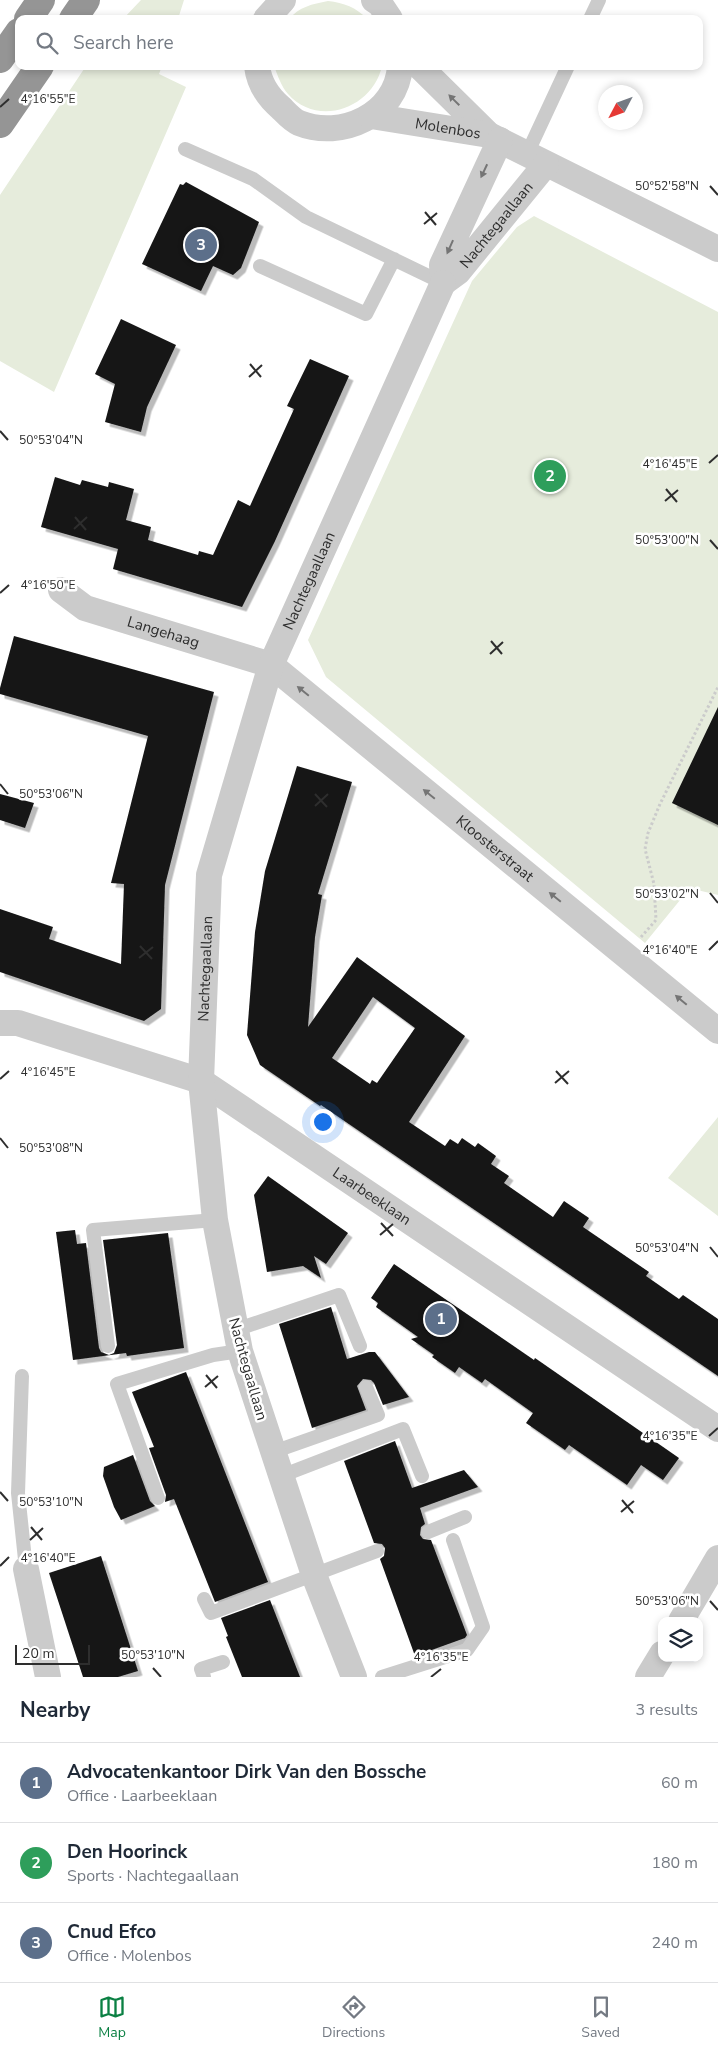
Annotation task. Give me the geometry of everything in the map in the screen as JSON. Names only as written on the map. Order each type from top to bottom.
[{"type":"highway","points":[[31,15],[41,0]]},
{"type":"highway","points":[[76,15],[86,0]]},
{"type":"highway","points":[[0,59],[15,38]]},
{"type":"highway","points":[[0,124],[37,70]]},
{"type":"street","points":[[270,15],[283,0]]},
{"type":"street","points":[[374,0],[380,4],[387,15]]},
{"type":"street","points":[[394,15],[395,0]]},
{"type":"street","points":[[257,70],[269,98],[297,122],[323,129],[348,127],[371,116],[390,97],[400,70]]},
{"type":"street","name":"Molenbos","points":[[423,70],[494,138]]},
{"type":"street","name":"Molenbos","points":[[371,116],[494,138]]},
{"type":"street","points":[[494,138],[718,249]]},
{"type":"street","name":"Nachtegaallaan","points":[[354,1677],[314,1575],[276,1464],[237,1340],[215,1220],[201,1082],[209,875],[271,665],[443,283],[442,265],[494,138]]},
{"type":"street","name":"Nachtegaallaan","points":[[443,283],[458,272],[536,159]]},
{"type":"street","name":"Langehaag","points":[[61,590],[85,608],[271,665]]},
{"type":"street","name":"Kloosterstraat","points":[[271,665],[627,955],[718,1032]]},
{"type":"street","name":"Laarbeeklaan","points":[[0,1022],[18,1023],[201,1082],[718,1429]]},
{"type":"street","points":[[683,1617],[718,1558]]},
{"type":"street","points":[[26,1569],[48,1677]]},
{"type":"street","points":[[648,1677],[658,1661]]},
{"type":"lane","points":[[592,15],[598,0]]},
{"type":"lane","points":[[536,159],[567,70]]},
{"type":"lane","points":[[185,149],[253,178],[306,217],[443,283]]},
{"type":"lane","points":[[260,266],[366,314],[394,259]]},
{"type":"lane","points":[[108,1346],[93,1230],[215,1220]]},
{"type":"lane","points":[[158,1498],[118,1384],[213,1356],[237,1340],[339,1295],[360,1346]]},
{"type":"lane","points":[[22,1376],[18,1493],[26,1569]]},
{"type":"lane","points":[[276,1464],[378,1415],[366,1387]]},
{"type":"lane","points":[[276,1464],[403,1429],[422,1476]]},
{"type":"lane","points":[[428,1532],[465,1517]]},
{"type":"lane","points":[[382,1677],[467,1650],[483,1627],[453,1540]]},
{"type":"lane","points":[[204,1599],[210,1613],[377,1551]]},
{"type":"lane","points":[[204,1677],[201,1669],[223,1662]]},
{"type":"path","points":[[627,955],[656,920],[654,884],[646,849],[648,833],[660,804],[718,687]]},
{"type":"green space","points":[[141,0],[184,0],[179,15],[127,15]]},
{"type":"green space","points":[[328,1],[339,3],[359,11],[363,15],[294,15],[317,3]]},
{"type":"green space","points":[[83,70],[160,70],[159,74],[186,87],[54,392],[0,361],[0,195]]},
{"type":"green space","points":[[276,70],[381,70],[377,81],[368,93],[343,109],[329,111],[314,110],[300,104],[288,94]]},
{"type":"green space","points":[[534,216],[718,312],[718,895],[693,889],[685,894],[645,943],[326,677],[308,640],[472,281],[517,227]]},
{"type":"green space","points":[[718,1117],[718,1216],[668,1178]]},
{"type":"building","points":[[186,182],[259,222],[241,268],[233,275],[213,266],[201,291],[142,264],[180,184],[183,185]]},
{"type":"building","points":[[121,319],[176,345],[147,407],[141,432],[105,422],[115,384],[95,374]]},
{"type":"building","points":[[310,359],[349,376],[275,541],[242,607],[113,569],[118,549],[41,527],[55,477],[80,485],[82,480],[108,487],[109,482],[134,489],[126,520],[151,527],[148,540],[198,555],[199,551],[213,555],[238,500],[250,506],[294,409],[287,406]]},
{"type":"building","points":[[14,636],[214,692],[165,885],[161,1009],[144,1021],[0,972],[0,909],[53,927],[49,939],[121,964],[124,884],[111,883],[148,736],[0,694]]},
{"type":"building","points":[[718,707],[718,825],[672,803]]},
{"type":"building","points":[[297,766],[352,782],[318,894],[322,895],[315,937],[308,1027],[357,957],[465,1036],[409,1122],[445,1146],[450,1139],[458,1144],[462,1138],[475,1147],[478,1143],[496,1156],[491,1164],[509,1176],[504,1183],[553,1217],[564,1201],[589,1218],[583,1227],[649,1272],[646,1276],[679,1299],[683,1295],[718,1319],[718,1376],[260,1065],[247,1035],[255,932],[265,871]],"holes":[[[373,997],[415,1028],[377,1083],[372,1080],[370,1084],[332,1058]]]},
{"type":"building","points":[[0,794],[34,803],[25,828],[0,820]]},
{"type":"building","points":[[268,1176],[348,1233],[326,1264],[314,1256],[321,1278],[303,1266],[267,1272],[254,1195]]},
{"type":"building","points":[[75,1230],[77,1244],[86,1243],[99,1348],[101,1352],[109,1355],[114,1353],[117,1345],[103,1240],[168,1233],[184,1348],[127,1356],[126,1353],[73,1360],[56,1232]]},
{"type":"building","points":[[394,1264],[534,1360],[535,1358],[679,1458],[663,1480],[641,1465],[627,1485],[569,1445],[565,1450],[526,1423],[533,1413],[485,1379],[482,1383],[459,1367],[455,1373],[432,1357],[434,1355],[411,1339],[418,1337],[376,1307],[378,1303],[371,1298]]},
{"type":"building","points":[[331,1307],[347,1359],[375,1352],[409,1397],[383,1405],[374,1383],[371,1380],[363,1379],[357,1386],[366,1410],[312,1428],[279,1324]]},
{"type":"building","points":[[186,1372],[268,1582],[215,1602],[174,1499],[165,1502],[166,1495],[149,1448],[154,1447],[132,1392]]},
{"type":"building","points":[[395,1441],[412,1488],[464,1470],[478,1487],[420,1508],[425,1524],[421,1527],[420,1535],[423,1539],[431,1540],[467,1635],[465,1638],[415,1656],[380,1559],[384,1556],[385,1548],[382,1544],[374,1543],[344,1461]]},
{"type":"building","points":[[133,1455],[150,1501],[155,1506],[121,1520],[114,1507],[103,1476],[104,1467]]},
{"type":"building","points":[[101,1556],[138,1671],[118,1677],[83,1677],[49,1573]]},
{"type":"building","points":[[270,1600],[300,1677],[242,1677],[226,1637],[228,1636],[221,1618]]},
{"type":"place","name":"Cnud Efco","points":[[201,245]]},
{"type":"place","name":"Den Hoorinck","points":[[550,476]]},
{"type":"place","name":"Advocatenkantoor Dirk Van den Bossche","points":[[441,1319]]}]
